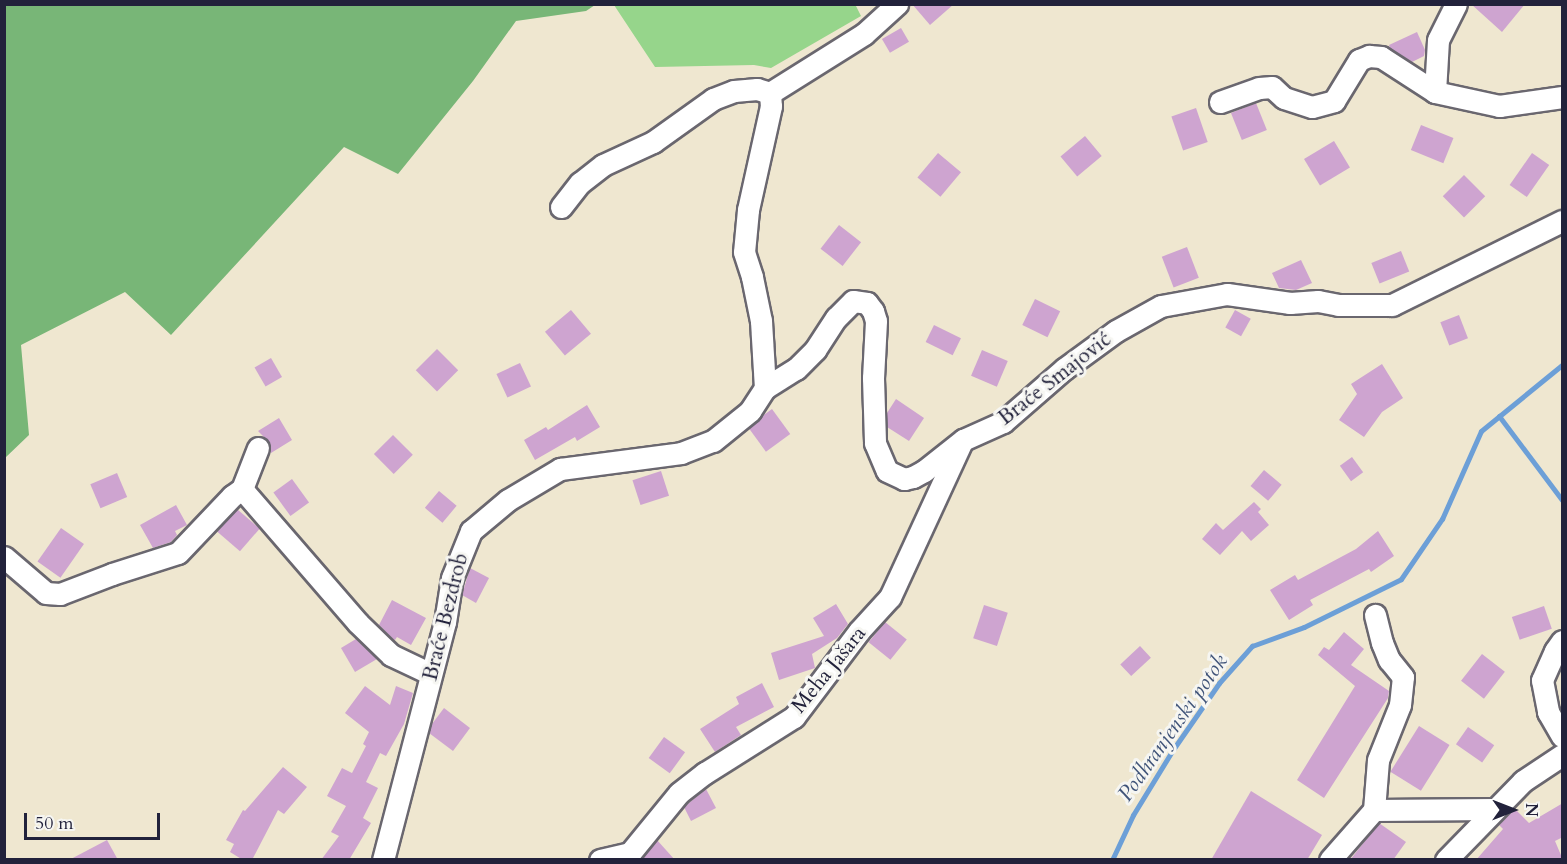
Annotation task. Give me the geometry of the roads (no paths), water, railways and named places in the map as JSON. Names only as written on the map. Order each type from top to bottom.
[{"type":"street","points":[[561,207],[580,183],[603,165],[653,142],[713,99],[734,91],[757,89],[770,93],[864,34],[897,4]]},
{"type":"street","points":[[1436,92],[1438,40],[1456,4]]},
{"type":"street","points":[[1220,102],[1259,88],[1272,87],[1284,98],[1305,106],[1312,107],[1334,101],[1359,60],[1369,56],[1381,57],[1436,92],[1499,106],[1563,97]]},
{"type":"street","points":[[765,388],[761,321],[744,252],[747,210],[771,106],[770,93]]},
{"type":"street","name":"Braće Smajović","points":[[765,388],[796,369],[815,350],[846,306],[853,301],[867,303],[876,321],[873,422],[875,443],[887,471],[904,479],[914,477],[963,440],[1003,422],[1064,369],[1116,331],[1161,306],[1227,294],[1290,303],[1318,301],[1338,305],[1392,305],[1485,262],[1562,221]]},
{"type":"street","name":"Braće Bezdrob","points":[[383,860],[459,556],[471,531],[485,516],[560,469],[681,453],[713,441],[750,411],[765,388]]},
{"type":"street","name":"Meha Jašara","points":[[600,860],[630,853],[679,793],[705,773],[794,717],[859,631],[890,597],[963,440]]},
{"type":"street","points":[[4,557],[46,593],[60,594],[112,574],[178,553],[232,496],[242,489],[258,448]]},
{"type":"street","points":[[242,489],[358,623],[391,655],[431,674]]},
{"type":"street","points":[[1330,860],[1374,810],[1378,760],[1400,705],[1403,677],[1389,660],[1382,643],[1376,615]]},
{"type":"street","points":[[1563,641],[1555,651],[1542,680],[1548,712],[1563,736]]},
{"type":"street","points":[[1446,860],[1523,781],[1563,755]]},
{"type":"street","points":[[1374,810],[1494,809]]},
{"type":"waterway","name":"Podhranjenski potok","points":[[1112,860],[1133,815],[1172,751],[1219,683],[1252,646],[1304,627],[1401,579],[1442,519],[1481,431],[1562,365]]},
{"type":"waterway","name":"Podhranjenski potok","points":[[1499,416],[1562,500]]}]
